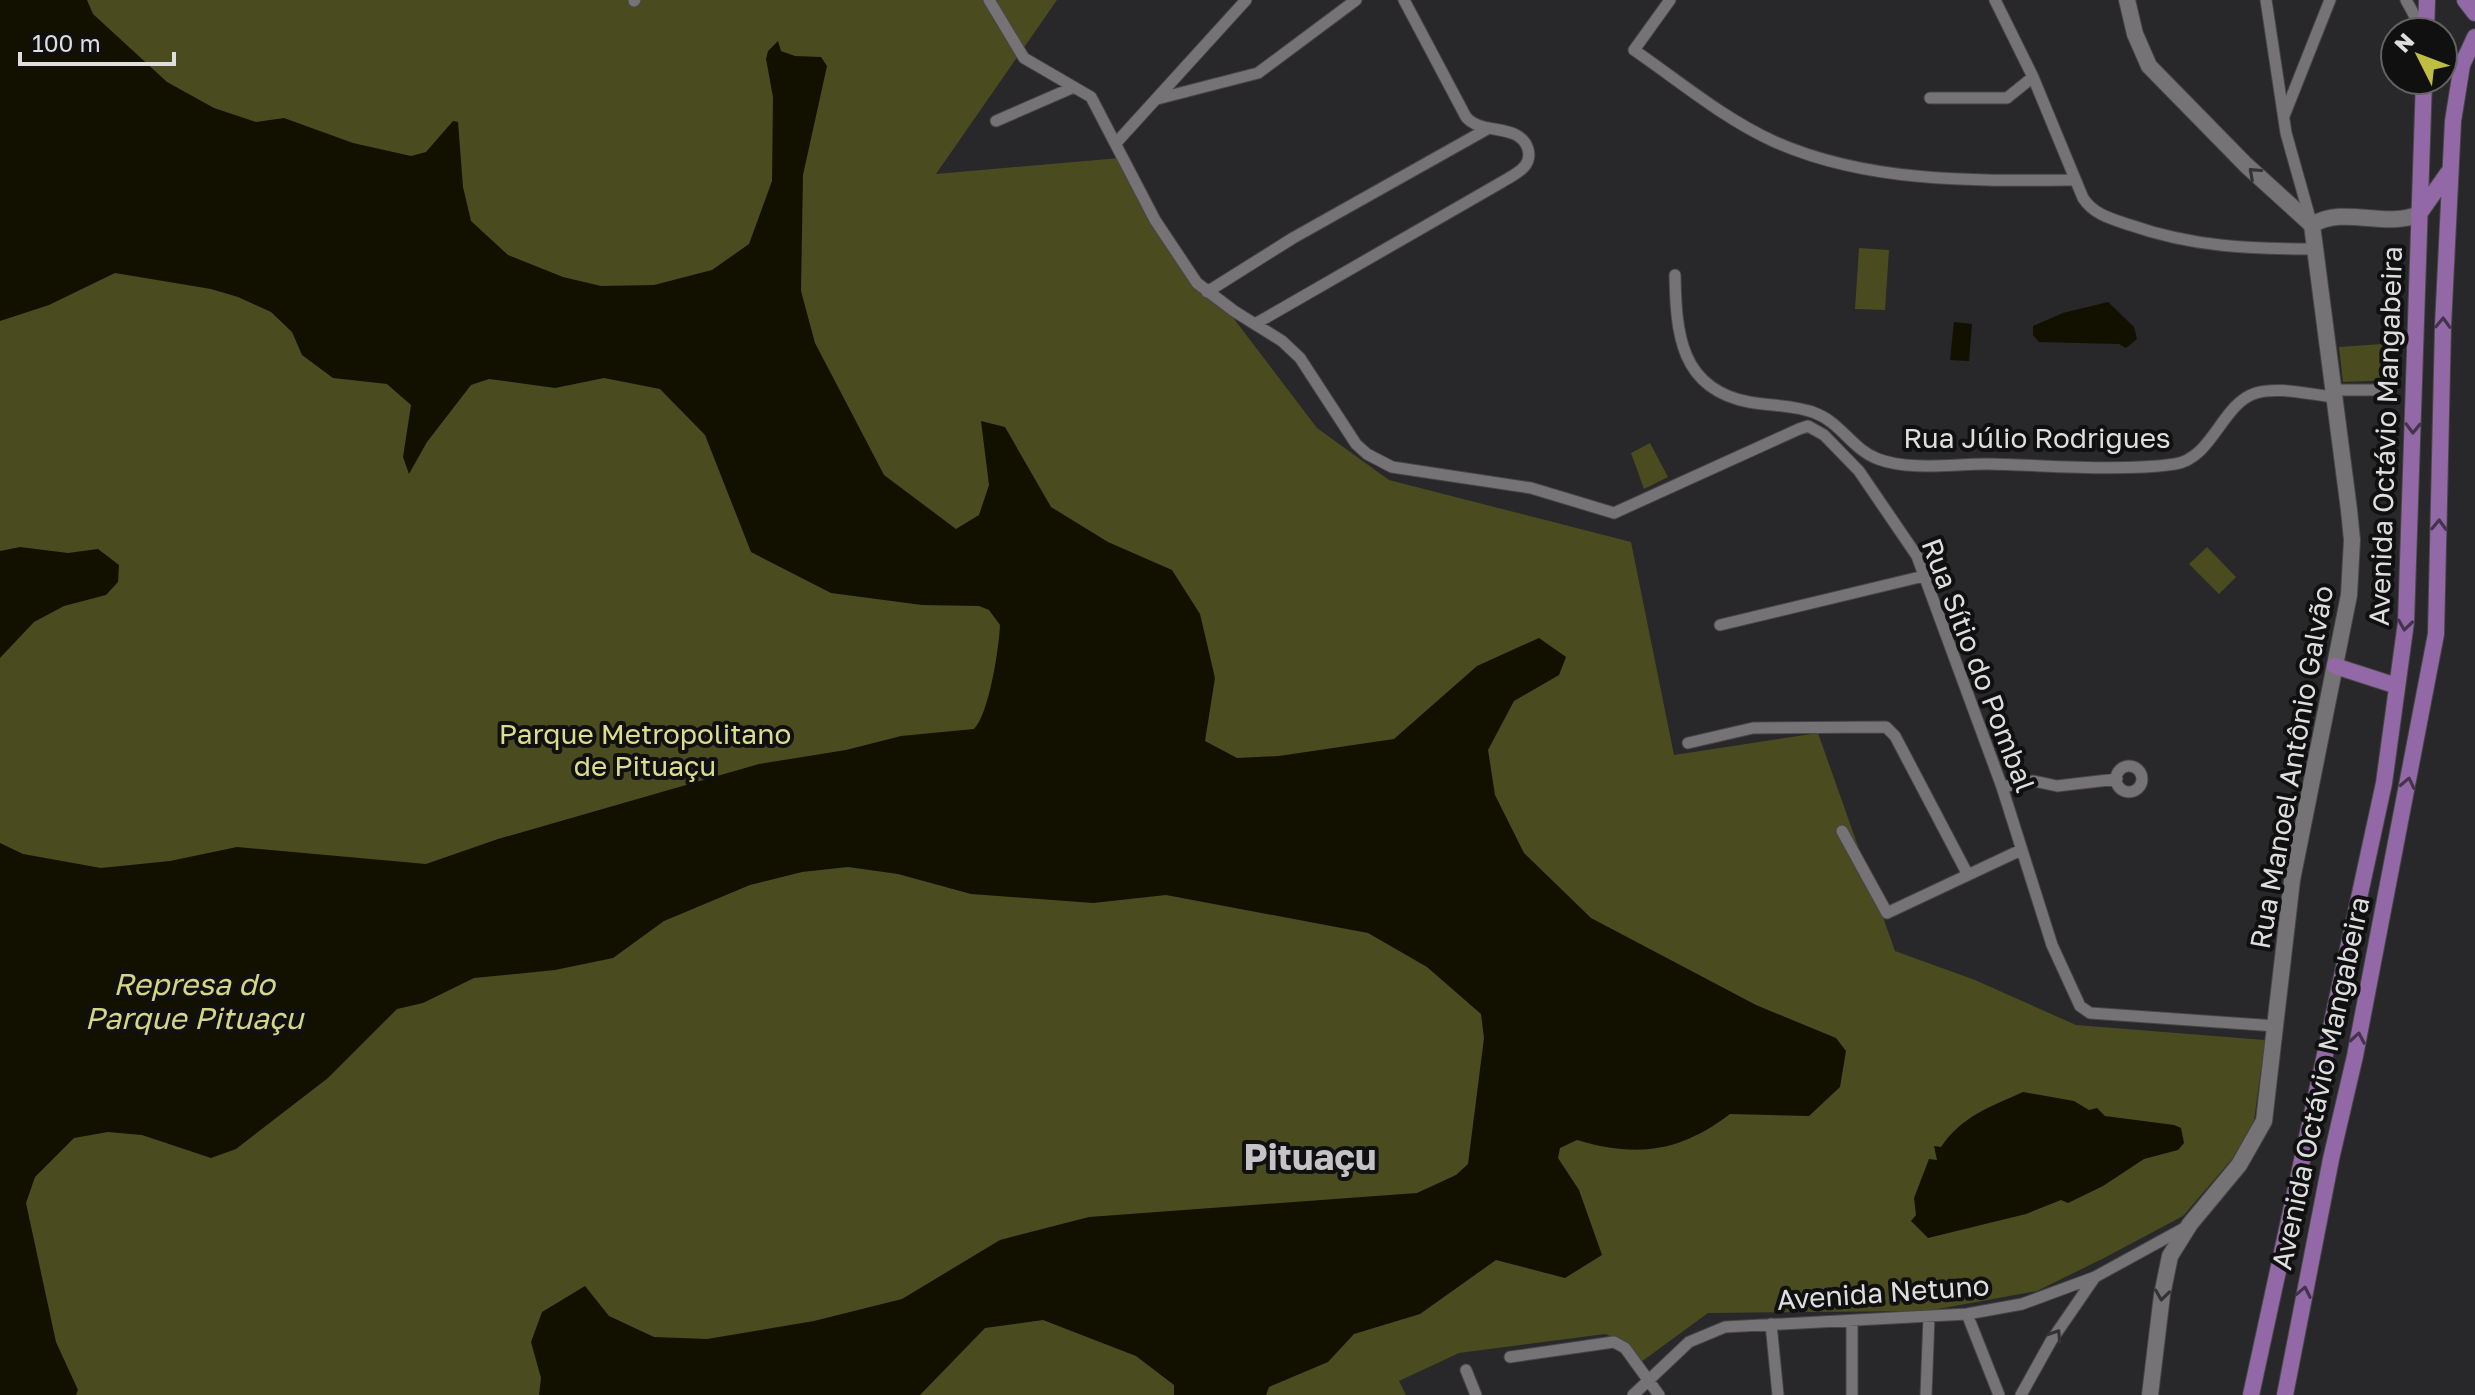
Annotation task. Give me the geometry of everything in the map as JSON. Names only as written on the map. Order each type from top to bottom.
[{"type":"main road","points":[[2465,0],[2475,13]]},
{"type":"main road","name":"Avenida Octávio Mangabeira","points":[[2285,1395],[2328,1172],[2355,1056],[2436,634],[2450,168],[2457,89],[2462,65],[2475,37]]},
{"type":"main road","name":"Avenida Octávio Mangabeira","points":[[2251,1395],[2384,783],[2397,686],[2409,585],[2423,96]]},
{"type":"main road","points":[[2419,214],[2433,198],[2450,168]]},
{"type":"main road","points":[[2370,676],[2400,656]]},
{"type":"main road","points":[[2335,666],[2397,686]]},
{"type":"street","name":"Rua Sítio do Pombal","points":[[989,0],[1024,58],[1091,97],[1166,240],[1207,292],[1300,358],[1356,444],[1379,462],[1531,488],[1605,513],[1624,510],[1799,429],[1816,429],[1859,471],[1910,543],[2002,787],[2064,975],[2086,1012],[2276,1026]]},
{"type":"street","points":[[1116,143],[1246,0]]},
{"type":"street","points":[[1157,99],[1258,73],[1356,0]]},
{"type":"street","points":[[1255,324],[1523,169],[1529,154],[1527,145],[1513,133],[1471,123],[1404,0]]},
{"type":"street","points":[[1670,0],[1634,50],[1746,127],[1775,142],[1901,175],[2000,181],[2074,180]]},
{"type":"street","points":[[1995,0],[2033,77],[2087,205],[2103,216],[2188,243],[2223,248],[2316,249]]},
{"type":"street","points":[[2127,0],[2135,34],[2149,66],[2246,165],[2312,225]]},
{"type":"street","points":[[2266,0],[2284,117],[2312,225]]},
{"type":"street","points":[[2284,117],[2330,0]]},
{"type":"street","points":[[1930,98],[2007,98],[2033,77]]},
{"type":"street","points":[[996,121],[1074,87]]},
{"type":"street","points":[[1207,292],[1293,238],[1489,128]]},
{"type":"street","points":[[2312,225],[2333,217],[2403,219],[2419,214]]},
{"type":"street","name":"Rua Manoel Antônio Galvão","points":[[2150,1395],[2170,1256],[2190,1224],[2239,1165],[2264,1121],[2292,880],[2349,595],[2352,540],[2312,225]]},
{"type":"street","name":"Rua Júlio Rodrigues","points":[[1675,275],[1677,331],[1682,349],[1704,380],[1732,398],[1820,414],[1867,454],[1898,463],[2047,466],[2177,463],[2196,453],[2249,396],[2271,391],[2334,394]]},
{"type":"street","points":[[2334,394],[2390,390]]},
{"type":"street","points":[[1720,625],[1924,576]]},
{"type":"street","points":[[1688,743],[1753,728],[1886,727],[1895,736],[1968,875]]},
{"type":"street","points":[[2002,787],[2034,781],[2057,786],[2117,779]]},
{"type":"street","points":[[1842,831],[1887,913],[2021,850]]},
{"type":"street","name":"Avenida Netuno","points":[[1633,1395],[1649,1382],[1666,1361],[1700,1335],[1734,1325],[1967,1314],[2049,1296],[2095,1277],[2190,1224]]},
{"type":"street","points":[[2021,1395],[2051,1341],[2095,1277]]},
{"type":"street","points":[[1967,1314],[1999,1395]]},
{"type":"street","points":[[1926,1395],[1929,1317]]},
{"type":"street","points":[[1852,1321],[1852,1395]]},
{"type":"street","points":[[1771,1324],[1778,1395]]},
{"type":"street","points":[[1510,1357],[1614,1342],[1625,1348],[1659,1395]]},
{"type":"street","points":[[1466,1370],[1476,1395]]},
{"type":"green space","name":"Parque Metropolitano de Pituaçu","points":[[0,0],[1057,0],[936,174],[1120,158],[1164,243],[1231,315],[1317,428],[1389,480],[1631,542],[1674,755],[1818,733],[1895,951],[1975,980],[2076,1025],[2265,1040],[2254,1121],[2232,1159],[2183,1216],[2037,1291],[1927,1311],[1708,1313],[1637,1365],[1623,1341],[1605,1334],[1459,1353],[1399,1381],[1406,1395],[0,1395]]},
{"type":"green space","points":[[1859,248],[1889,250],[1885,310],[1855,309]]},
{"type":"green space","points":[[2396,343],[2393,380],[2343,382],[2339,347]]},
{"type":"green space","points":[[1650,443],[1668,477],[1644,489],[1631,453]]},
{"type":"green space","points":[[2207,547],[2236,577],[2219,594],[2189,564]]},
{"type":"water","name":"Represa do Parque Pituaçu","points":[[0,0],[87,0],[93,14],[167,82],[214,108],[256,122],[284,118],[353,143],[411,156],[426,152],[453,121],[458,122],[463,187],[471,221],[508,255],[563,277],[601,286],[654,285],[712,270],[749,244],[772,181],[773,97],[766,59],[768,51],[778,41],[781,51],[795,56],[821,57],[827,66],[803,175],[801,291],[815,343],[884,475],[956,529],[979,515],[989,485],[981,421],[1005,427],[1051,507],[1108,542],[1172,570],[1200,614],[1215,678],[1205,741],[1237,758],[1279,756],[1394,739],[1477,666],[1539,638],[1566,657],[1559,675],[1514,701],[1488,750],[1495,795],[1524,853],[1591,918],[1756,1005],[1836,1038],[1846,1051],[1840,1087],[1809,1116],[1730,1114],[1693,1137],[1657,1148],[1619,1149],[1577,1140],[1560,1148],[1558,1158],[1579,1190],[1602,1255],[1565,1278],[1496,1260],[1420,1314],[1354,1334],[1328,1362],[1269,1387],[1266,1395],[1174,1395],[1174,1385],[1136,1356],[1043,1320],[985,1328],[920,1395],[539,1395],[541,1378],[531,1342],[542,1312],[585,1286],[609,1316],[654,1337],[707,1339],[814,1321],[902,1299],[1000,1240],[1089,1217],[1417,1193],[1456,1175],[1468,1164],[1484,1038],[1481,1014],[1427,967],[1368,933],[1166,895],[1093,903],[971,894],[898,874],[848,867],[802,872],[750,885],[664,921],[613,958],[555,970],[474,978],[423,1003],[397,1009],[328,1078],[236,1149],[211,1158],[142,1135],[108,1132],[74,1138],[35,1177],[26,1203],[56,1342],[78,1390],[76,1395],[0,1395],[0,843],[23,854],[101,868],[170,861],[237,847],[426,864],[498,839],[759,764],[846,750],[901,736],[974,729],[989,696],[1000,625],[989,610],[979,606],[922,605],[831,593],[751,552],[705,435],[660,389],[604,378],[555,388],[489,379],[471,385],[427,442],[409,474],[403,457],[411,405],[387,384],[333,378],[302,355],[292,332],[271,312],[238,297],[211,289],[115,273],[49,305],[0,321]]},
{"type":"water","points":[[2108,302],[2134,327],[2137,339],[2126,348],[2119,344],[2039,342],[2033,335],[2033,326],[2063,313]]},
{"type":"water","points":[[1954,322],[1972,324],[1969,361],[1950,360]]},
{"type":"water","points":[[20,547],[68,553],[98,549],[119,565],[118,582],[106,595],[64,606],[34,622],[0,658],[0,551]]},
{"type":"water","points":[[2023,1092],[2074,1101],[2089,1110],[2097,1108],[2105,1116],[2174,1125],[2181,1128],[2184,1143],[2178,1150],[2144,1159],[2103,1186],[2068,1203],[2061,1200],[2026,1214],[1928,1238],[1911,1221],[1916,1215],[1914,1198],[1929,1159],[1937,1160],[1934,1146],[1941,1147],[1967,1120]]},
{"type":"district","name":"Pituaçu","points":[[1310,1156]]}]
